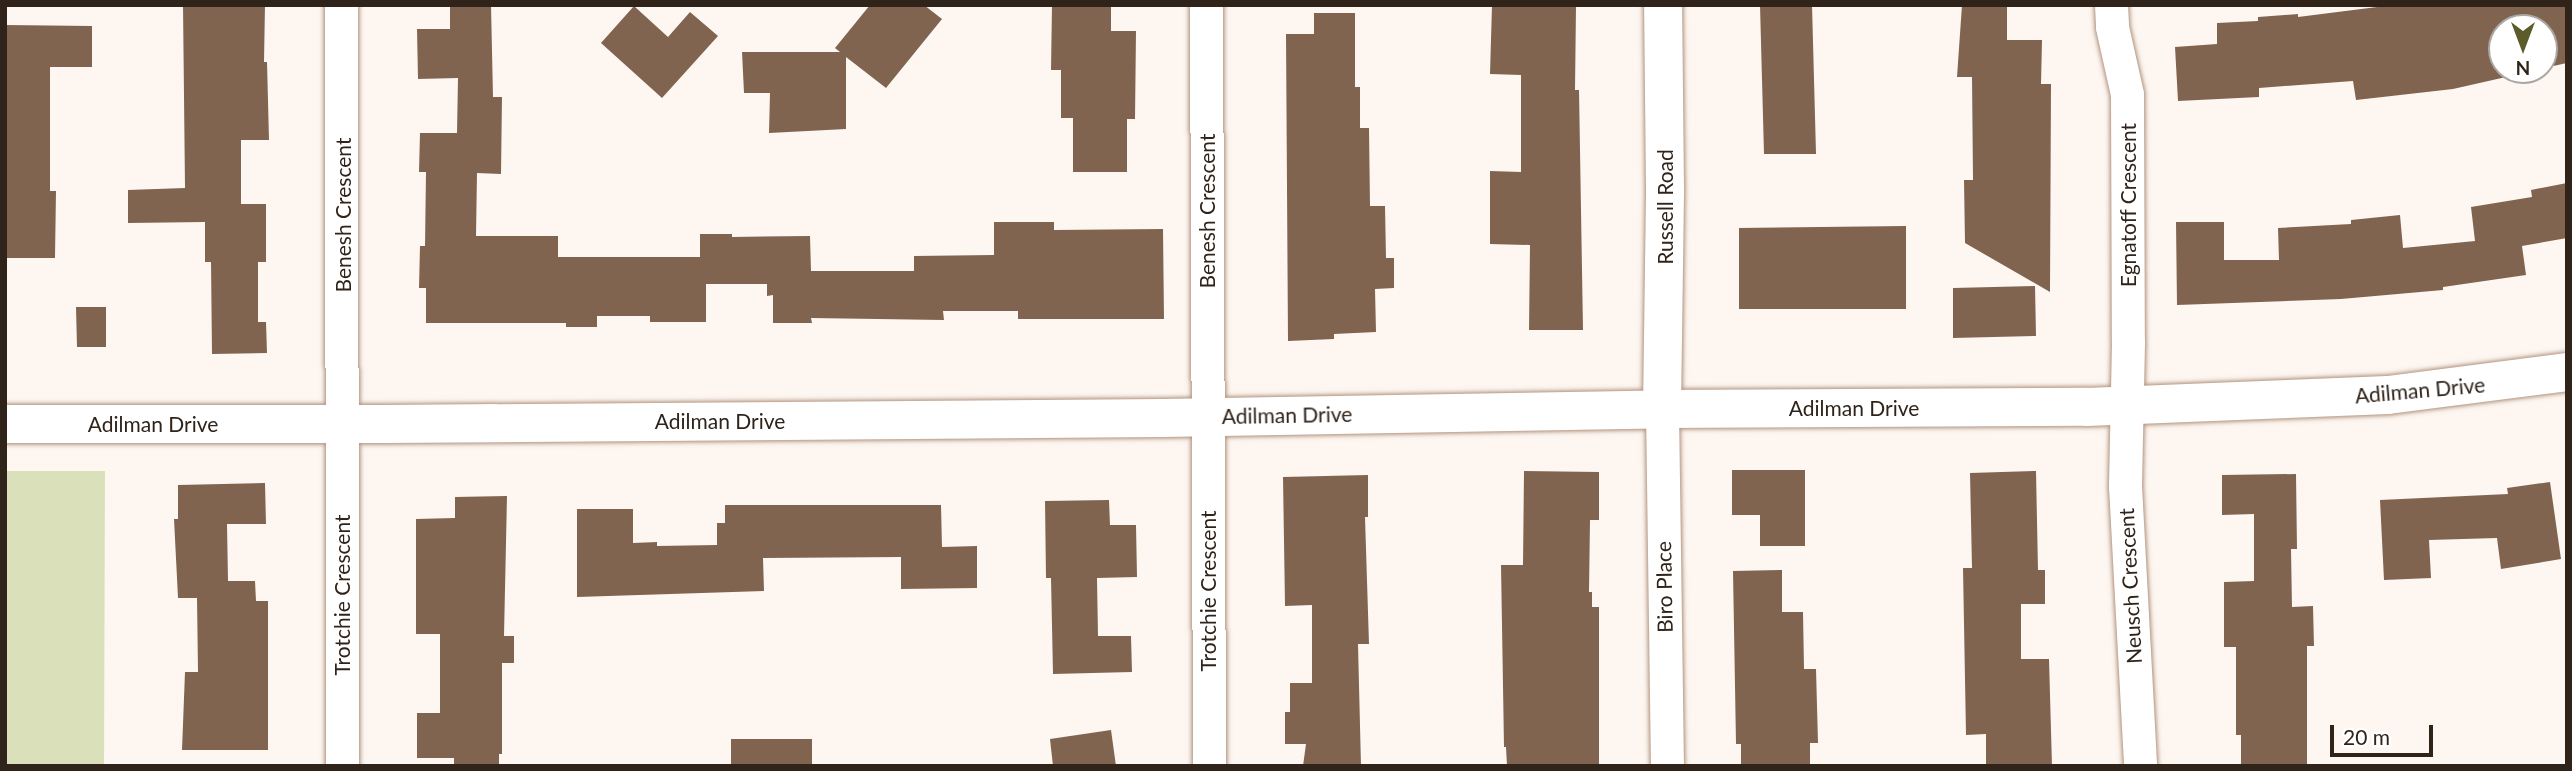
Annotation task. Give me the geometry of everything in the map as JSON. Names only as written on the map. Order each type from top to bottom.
[{"type":"street","name":"Benesh Crescent","points":[[341,5],[343,424]]},
{"type":"street","name":"Benesh Crescent","points":[[1206,5],[1209,417]]},
{"type":"street","name":"Russell Road","points":[[1662,408],[1665,188],[1663,5]]},
{"type":"street","name":"Egnatoff Crescent","points":[[2111,5],[2112,27],[2127,94],[2128,406]]},
{"type":"street","name":"Adilman Drive","points":[[5,424],[1209,417],[1662,408],[2128,406],[2388,395],[2567,372]]},
{"type":"street","name":"Neusch Crescent","points":[[2128,406],[2125,486],[2140,766]]},
{"type":"street","name":"Biro Place","points":[[1662,408],[1667,766]]},
{"type":"street","name":"Trotchie Crescent","points":[[1209,417],[1209,766]]},
{"type":"street","name":"Trotchie Crescent","points":[[342,766],[343,424]]},
{"type":"green space","points":[[5,471],[105,471],[104,766],[5,766]]},
{"type":"building","points":[[183,5],[265,5],[264,62],[267,62],[269,140],[241,140],[241,204],[266,204],[266,262],[258,262],[258,322],[266,322],[267,353],[212,354],[211,262],[205,262],[205,222],[128,223],[128,190],[185,188]]},
{"type":"building","points":[[450,5],[491,5],[493,97],[502,97],[501,174],[477,173],[476,236],[558,236],[558,257],[700,257],[700,234],[732,234],[732,237],[810,236],[811,271],[914,271],[914,256],[994,255],[994,222],[1054,222],[1054,230],[1163,229],[1164,319],[1018,319],[1018,311],[943,311],[944,320],[811,318],[812,323],[773,323],[773,295],[767,296],[767,284],[706,284],[706,322],[650,322],[650,316],[597,316],[597,327],[566,327],[566,323],[426,323],[426,288],[419,288],[420,246],[425,246],[426,172],[419,172],[420,133],[457,133],[458,78],[418,79],[417,29],[450,29]]},
{"type":"building","points":[[870,5],[924,5],[942,19],[886,88],[846,57],[846,129],[769,133],[770,93],[744,93],[742,52],[840,52],[835,48]]},
{"type":"building","points":[[1052,5],[1111,5],[1111,31],[1136,31],[1135,119],[1127,119],[1127,172],[1073,172],[1073,118],[1061,118],[1061,70],[1051,70]]},
{"type":"building","points":[[1492,5],[1576,6],[1575,90],[1579,90],[1583,330],[1529,330],[1530,245],[1490,244],[1490,171],[1521,172],[1521,75],[1490,74]]},
{"type":"building","points":[[1760,5],[1812,5],[1816,154],[1764,154]]},
{"type":"building","points":[[1962,5],[2007,5],[2007,40],[2042,40],[2041,84],[2051,84],[2050,292],[1965,243],[1964,180],[1973,180],[1972,77],[1957,77]]},
{"type":"building","points":[[2393,5],[2567,5],[2567,63],[2558,65],[2558,14],[2488,14],[2488,81],[2453,89],[2356,100],[2353,81],[2259,88],[2259,97],[2178,101],[2175,47],[2217,44],[2217,23],[2258,21],[2258,17],[2298,14],[2298,17]]},
{"type":"building","points":[[634,6],[668,37],[690,12],[718,36],[662,98],[601,43]]},
{"type":"building","points":[[1314,13],[1355,13],[1355,87],[1360,87],[1360,128],[1369,128],[1370,206],[1385,206],[1386,258],[1394,258],[1394,288],[1375,289],[1376,332],[1334,334],[1334,339],[1288,341],[1286,34],[1314,34]]},
{"type":"building","points":[[5,25],[92,26],[92,67],[50,67],[50,191],[56,191],[55,258],[5,258]]},
{"type":"building","points":[[2567,183],[2567,238],[2522,246],[2526,275],[2443,287],[2443,290],[2341,299],[2177,305],[2176,222],[2224,222],[2224,260],[2279,260],[2278,228],[2351,224],[2351,220],[2400,215],[2403,248],[2475,241],[2471,207],[2532,197],[2531,190]]},
{"type":"building","points":[[1906,226],[1906,309],[1739,309],[1739,228]]},
{"type":"building","points":[[2035,286],[2036,336],[1953,338],[1953,288]]},
{"type":"building","points":[[76,307],[106,307],[106,347],[77,347]]},
{"type":"building","points":[[1732,470],[1805,470],[1805,546],[1760,546],[1760,515],[1732,515]]},
{"type":"building","points":[[1524,471],[1599,472],[1599,520],[1590,520],[1589,592],[1592,592],[1592,607],[1599,607],[1599,766],[1507,766],[1504,747],[1501,565],[1523,565]]},
{"type":"building","points":[[2036,471],[2038,570],[2045,570],[2045,604],[2021,604],[2021,659],[2049,659],[2052,766],[1986,766],[1986,734],[1966,735],[1963,568],[1972,568],[1970,473]]},
{"type":"building","points":[[2296,474],[2297,549],[2291,549],[2292,607],[2313,606],[2314,646],[2307,646],[2307,766],[2241,766],[2241,735],[2236,735],[2236,647],[2224,647],[2224,582],[2254,581],[2254,514],[2222,515],[2222,475]]},
{"type":"building","points":[[1368,475],[1368,517],[1365,517],[1369,644],[1358,644],[1361,766],[1303,766],[1306,744],[1285,744],[1285,712],[1290,712],[1290,683],[1312,683],[1312,605],[1285,606],[1283,477]]},
{"type":"building","points":[[2550,482],[2561,559],[2501,569],[2497,538],[2429,540],[2431,578],[2384,580],[2380,500],[2508,494],[2507,488]]},
{"type":"building","points":[[265,483],[266,524],[227,524],[228,581],[255,581],[256,601],[268,601],[268,750],[182,750],[185,672],[198,672],[197,598],[178,598],[174,519],[178,519],[178,485]]},
{"type":"building","points":[[507,496],[504,636],[514,636],[514,663],[502,663],[502,754],[499,754],[499,766],[454,766],[454,758],[417,758],[417,713],[440,713],[440,634],[416,634],[416,519],[455,518],[455,497]]},
{"type":"building","points":[[1109,500],[1110,525],[1136,525],[1137,577],[1097,578],[1098,636],[1131,636],[1132,672],[1053,674],[1051,578],[1046,578],[1045,501]]},
{"type":"building","points":[[725,505],[941,505],[942,547],[977,546],[977,588],[901,589],[901,557],[763,558],[764,591],[577,597],[577,509],[633,509],[633,543],[657,542],[657,546],[717,545],[717,523],[725,523]]},
{"type":"building","points":[[1782,570],[1782,612],[1803,612],[1804,669],[1816,669],[1818,743],[1810,743],[1810,766],[1741,766],[1741,744],[1736,744],[1733,571]]},
{"type":"building","points":[[1111,730],[1116,766],[1053,766],[1050,739]]},
{"type":"building","points":[[731,739],[812,739],[812,766],[731,766]]}]
